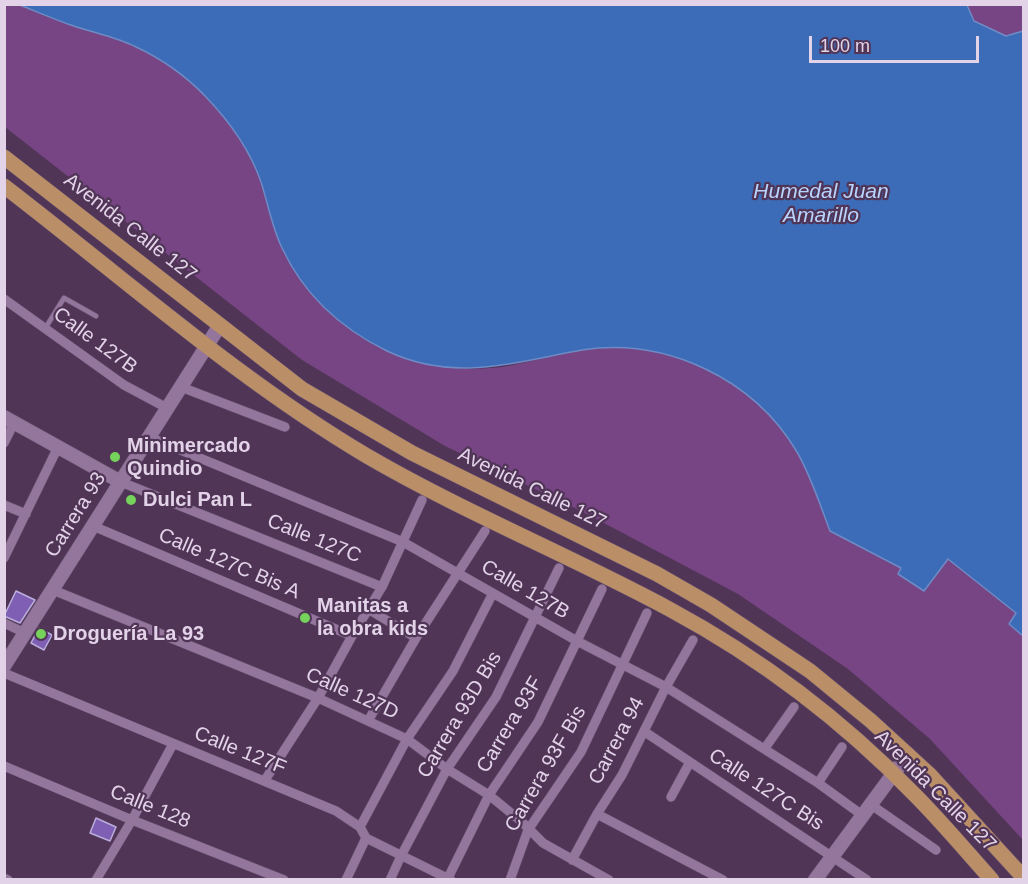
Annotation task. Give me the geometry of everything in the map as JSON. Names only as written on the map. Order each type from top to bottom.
[{"type":"main road","name":"Avenida Calle 127","points":[[4,157],[302,389],[375,432],[452,473],[657,574],[711,605],[810,671],[930,775],[1023,878]]},
{"type":"main road","name":"Avenida Calle 127","points":[[4,186],[207,346],[285,404],[366,455],[673,611],[730,645],[797,692],[893,774],[951,832],[992,879]]},
{"type":"street","name":"Calle 127B","points":[[5,300],[124,385],[167,408]]},
{"type":"street","name":"Carrera 93","points":[[4,666],[220,325]]},
{"type":"street","points":[[181,387],[285,428]]},
{"type":"street","points":[[4,443],[9,420]]},
{"type":"street","name":"Calle 127C","points":[[9,420],[121,482],[381,587]]},
{"type":"street","name":"Calle 127B","points":[[149,437],[403,542],[577,641],[666,687],[818,783],[936,850]]},
{"type":"street","points":[[4,558],[58,447]]},
{"type":"street","points":[[265,780],[318,698],[381,587],[422,500]]},
{"type":"street","points":[[4,505],[26,514]]},
{"type":"street","name":"Calle 127C Bis A","points":[[93,526],[352,636]]},
{"type":"street","points":[[368,721],[416,638],[485,531]]},
{"type":"street","name":"Carrera 93D Bis","points":[[390,879],[447,769],[496,697],[559,568]]},
{"type":"street","name":"Carrera 93F","points":[[449,879],[489,795],[538,722],[602,589]]},
{"type":"street","name":"Calle 127D","points":[[53,590],[318,698],[407,739],[447,769],[489,795],[543,843],[609,879]]},
{"type":"street","points":[[360,827],[407,739],[453,671],[493,593]]},
{"type":"street","points":[[368,609],[416,638]]},
{"type":"street","name":"Carrera 93F Bis","points":[[510,879],[528,830],[581,752],[647,614]]},
{"type":"street","points":[[4,623],[25,633]]},
{"type":"street","name":"Carrera 94","points":[[572,860],[622,775],[666,687],[693,640]]},
{"type":"street","name":"Calle 127F","points":[[4,673],[336,811],[360,827],[366,838]]},
{"type":"street","points":[[765,748],[794,706]]},
{"type":"street","name":"Calle 127C Bis","points":[[645,732],[867,879]]},
{"type":"street","points":[[96,879],[132,820],[173,744]]},
{"type":"street","points":[[818,783],[842,747]]},
{"type":"street","points":[[815,879],[908,754]]},
{"type":"street","points":[[671,797],[690,762]]},
{"type":"street","name":"Calle 128","points":[[4,766],[132,820],[284,879]]},
{"type":"street","points":[[597,814],[723,879]]},
{"type":"street","points":[[346,879],[366,838],[449,879]]},
{"type":"lane","points":[[45,327],[64,298],[96,316]]},
{"type":"shaded area","points":[[5,5],[24,6],[56,20],[133,46],[171,67],[205,95],[234,129],[255,166],[278,236],[295,270],[317,300],[345,326],[361,337],[413,360],[432,365],[470,369],[508,366],[583,350],[615,348],[646,350],[676,357],[705,369],[732,384],[757,403],[779,425],[802,460],[831,531],[902,568],[898,575],[948,559],[1017,613],[1009,624],[1023,636],[1023,840],[930,739],[848,669],[738,594],[583,512],[445,446],[302,360],[5,127]]},
{"type":"shaded area","points":[[967,5],[1023,5],[1023,31],[1006,37],[974,21]]},
{"type":"water","name":"Humedal Juan Amarillo","points":[[20,5],[967,5],[974,21],[1006,36],[1023,31],[1023,636],[1009,624],[1016,613],[948,559],[924,591],[898,574],[901,568],[830,531],[802,461],[779,426],[757,403],[732,384],[705,369],[676,357],[645,350],[614,348],[582,350],[508,364],[461,368],[412,361],[370,342],[326,309],[301,281],[279,240],[261,182],[245,147],[215,106],[198,89],[182,75],[146,52]]},
{"type":"building","points":[[16,591],[35,600],[20,623],[4,616]]},
{"type":"building","points":[[39,628],[52,635],[44,650],[31,643]]},
{"type":"building","points":[[96,818],[116,827],[110,841],[90,833]]},
{"type":"place","name":"Minimercado Quindio","points":[[115,457]]},
{"type":"place","name":"Dulci Pan L","points":[[131,500]]},
{"type":"place","name":"Manitas a la obra kids","points":[[305,618]]},
{"type":"place","name":"Droguería La 93","points":[[41,634]]}]
